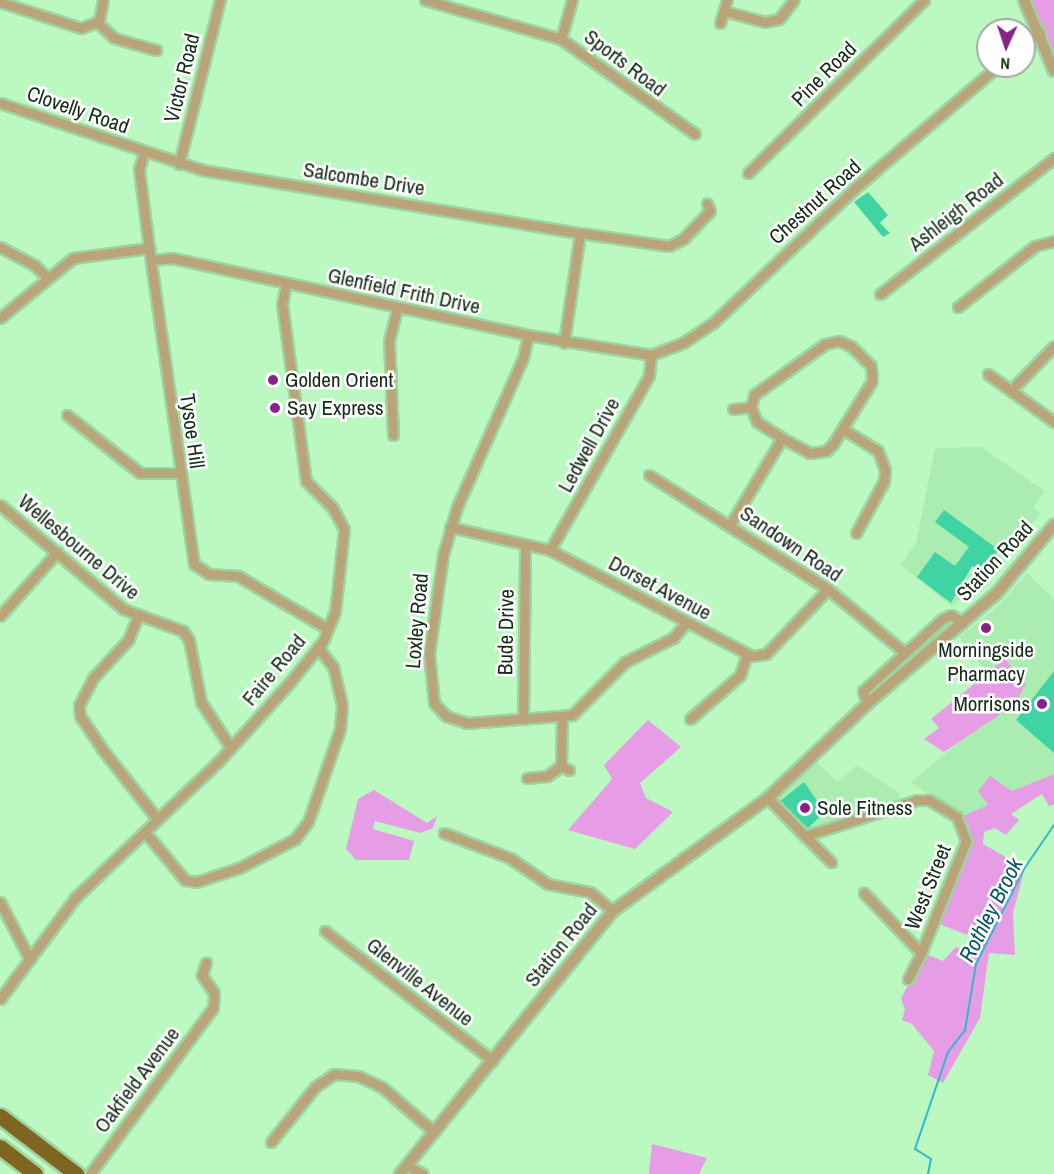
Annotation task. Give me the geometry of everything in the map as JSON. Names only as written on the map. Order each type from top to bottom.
[{"type":"highway","points":[[0,1116],[76,1174]]},
{"type":"highway","points":[[0,1147],[35,1174]]},
{"type":"street","points":[[97,22],[103,0]]},
{"type":"street","name":"Victor Road","points":[[179,164],[220,0]]},
{"type":"street","name":"Sports Road","points":[[425,0],[561,39],[695,134]]},
{"type":"street","points":[[561,39],[572,0]]},
{"type":"street","points":[[720,22],[727,0]]},
{"type":"street","points":[[724,11],[765,22],[779,19],[794,0]]},
{"type":"street","name":"Pine Road","points":[[748,173],[924,0]]},
{"type":"street","points":[[1024,0],[1040,33],[1054,71]]},
{"type":"street","points":[[0,2],[72,26],[97,22]]},
{"type":"street","points":[[97,22],[114,38],[156,50]]},
{"type":"street","points":[[1036,36],[1040,33]]},
{"type":"street","name":"Chestnut Road","points":[[651,355],[683,343],[713,323],[854,189],[984,78]]},
{"type":"street","name":"Clovelly Road","points":[[0,103],[144,152]]},
{"type":"street","name":"Salcombe Drive","points":[[144,152],[179,164],[580,233],[669,246],[682,239],[710,211],[707,204]]},
{"type":"street","name":"Tysoe Hill","points":[[144,152],[140,169],[149,248],[179,473],[194,564],[199,570],[238,576],[328,629]]},
{"type":"street","name":"Ashleigh Road","points":[[880,294],[1054,158]]},
{"type":"street","points":[[564,343],[580,233]]},
{"type":"street","points":[[958,307],[1035,246],[1054,241]]},
{"type":"street","points":[[0,247],[34,265],[48,278]]},
{"type":"street","points":[[0,318],[73,258],[149,248]]},
{"type":"street","name":"Glenfield Frith Drive","points":[[151,260],[172,258],[528,336],[651,355]]},
{"type":"street","name":"Faire Road","points":[[0,999],[75,898],[231,748],[318,647],[335,612],[344,529],[333,508],[306,481],[282,304],[286,284]]},
{"type":"street","points":[[393,435],[389,341],[397,308]]},
{"type":"street","name":"Loxley Road","points":[[528,336],[523,358],[450,527],[431,622],[432,697],[442,712],[459,722],[562,716],[587,705],[625,662],[673,638],[686,623]]},
{"type":"street","points":[[840,341],[851,346],[873,374],[869,389],[843,429],[826,451],[818,454],[782,438],[757,422],[751,407],[759,391],[825,344],[840,341]]},
{"type":"street","points":[[1016,385],[1054,346]]},
{"type":"street","name":"Ledwell Drive","points":[[550,550],[649,376],[651,355]]},
{"type":"street","points":[[988,374],[1054,422]]},
{"type":"street","points":[[731,409],[751,407]]},
{"type":"street","points":[[67,416],[140,473],[179,473]]},
{"type":"street","points":[[843,429],[878,451],[885,470],[884,482],[856,532]]},
{"type":"street","points":[[730,525],[782,438]]},
{"type":"street","name":"Sandown Road","points":[[649,475],[828,589],[905,652]]},
{"type":"street","name":"Wellesbourne Drive","points":[[0,505],[137,618],[166,624],[183,631],[189,640],[201,702],[231,748]]},
{"type":"street","name":"Dorset Avenue","points":[[450,527],[550,550],[747,655]]},
{"type":"street","name":"Station Road","points":[[400,1174],[613,911],[768,798],[838,736],[867,704],[996,594],[1052,531]]},
{"type":"street","name":"Bude Drive","points":[[523,719],[525,545]]},
{"type":"street","points":[[0,616],[57,552]]},
{"type":"street","points":[[690,719],[740,675],[747,655],[765,654],[828,589]]},
{"type":"street","name":"Station Road","points":[[867,704],[863,691],[947,615],[963,623]]},
{"type":"street","points":[[137,618],[135,630],[93,678],[79,706],[80,716],[102,749],[158,820]]},
{"type":"street","points":[[145,832],[163,858],[185,880],[196,882],[239,868],[295,839],[308,822],[340,729],[342,705],[333,667],[318,647]]},
{"type":"street","points":[[527,778],[547,776],[565,768],[562,716]]},
{"type":"street","points":[[768,798],[831,862]]},
{"type":"street","name":"West Street","points":[[806,836],[917,800],[929,800],[957,817],[966,841],[921,953],[908,979]]},
{"type":"street","points":[[444,833],[510,858],[548,884],[590,892],[613,911]]},
{"type":"street","name":"West Street","points":[[864,893],[921,953]]},
{"type":"street","points":[[0,902],[30,960]]},
{"type":"street","name":"Glenville Avenue","points":[[325,931],[493,1061]]},
{"type":"street","name":"Oakfield Avenue","points":[[90,1174],[213,1008],[214,993],[202,975],[206,963]]},
{"type":"street","points":[[271,1142],[315,1087],[334,1074],[358,1076],[382,1087],[434,1132]]},
{"type":"street","points":[[406,1164],[423,1174]]},
{"type":"shaded area","points":[[1024,0],[1054,0],[1054,71],[1036,28],[1036,18],[1032,18]]},
{"type":"shaded area","points":[[981,447],[1045,491],[1033,508],[1041,514],[952,607],[901,565],[916,543],[935,448]]},
{"type":"shaded area","points":[[1027,573],[1054,599],[1054,781],[962,820],[911,782],[971,732],[1004,659],[988,674],[959,637],[997,607]]},
{"type":"shaded area","points":[[1005,659],[1026,684],[1014,705],[944,752],[924,739],[939,728],[931,719]]},
{"type":"shaded area","points":[[648,720],[681,747],[640,783],[646,798],[673,812],[635,849],[568,830],[612,779],[604,765]]},
{"type":"shaded area","points":[[816,762],[838,782],[857,765],[899,793],[901,801],[807,831],[774,798]]},
{"type":"shaded area","points":[[1054,774],[1054,805],[1049,806],[1042,794],[1011,814],[1019,820],[1006,835],[995,828],[984,832],[983,844],[1025,868],[1013,913],[1015,955],[989,953],[980,1018],[943,1083],[928,1075],[934,1051],[912,1024],[902,1020],[905,1010],[901,998],[925,954],[943,961],[956,947],[972,954],[978,939],[939,924],[969,849],[969,827],[963,816],[988,805],[978,791],[990,776],[1012,791]]},
{"type":"shaded area","points":[[374,790],[427,823],[437,816],[433,828],[421,833],[375,821],[373,829],[414,841],[409,860],[356,860],[346,849],[358,799]]},
{"type":"shaded area","points":[[652,1144],[707,1158],[699,1174],[649,1174]]},
{"type":"building","points":[[868,192],[888,215],[880,223],[890,233],[883,237],[854,202]]},
{"type":"building","points":[[944,510],[999,550],[979,570],[972,566],[951,603],[917,577],[935,552],[955,566],[969,547],[935,522]]},
{"type":"building","name":"Morrisons","points":[[1054,671],[1054,753],[1016,720]]},
{"type":"building","name":"Sole Fitness","points":[[804,782],[825,812],[808,828],[780,801]]},
{"type":"waterway","name":"Rothley Brook","points":[[928,1174],[931,1159],[915,1149],[948,1052],[965,1030],[976,964],[1024,869],[1054,825]]},
{"type":"place","name":"Golden Orient","points":[[273,380]]},
{"type":"place","name":"Say Express","points":[[275,408]]},
{"type":"place","name":"Morningside Pharmacy","points":[[986,628]]},
{"type":"place","name":"Morrisons","points":[[1042,704]]},
{"type":"place","name":"Sole Fitness","points":[[805,808]]}]
